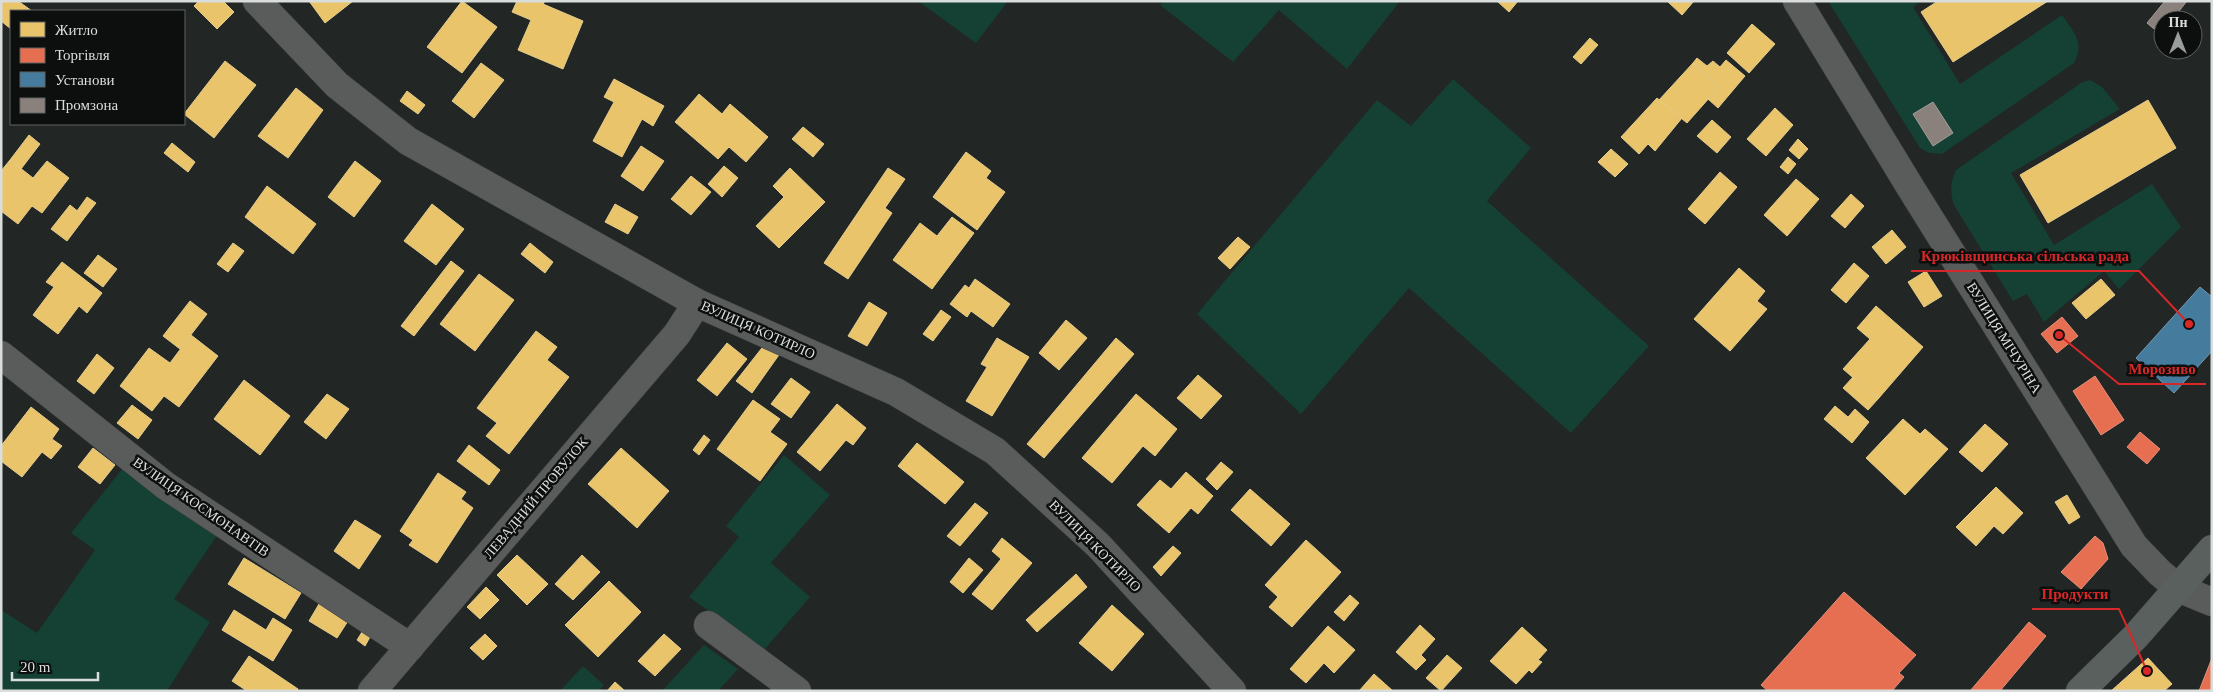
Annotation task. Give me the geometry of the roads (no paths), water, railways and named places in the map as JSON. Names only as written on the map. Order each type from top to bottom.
[{"type":"main road","points":[[2080,691],[2136,636],[2212,549]]},
{"type":"street","name":"ВУЛИЦЯ КОТИРЛО","points":[[256,1],[337,85],[408,141],[698,303],[896,392],[995,451],[1098,544],[1232,691]]},
{"type":"street","name":"ВУЛИЦЯ МІЧУРІНА","points":[[1796,1],[2134,546],[2160,573],[2178,588],[2212,602]]},
{"type":"street","name":"ЛЕВАДНИЙ ПРОВУЛОК","points":[[372,691],[677,334],[698,303]]},
{"type":"street","name":"ВУЛИЦЯ КОСМОНАВТІВ","points":[[1,355],[166,486],[410,647]]},
{"type":"street","points":[[708,625],[797,691]]},
{"type":"place","name":"Крюківщинська сільська рада","points":[[2189,324]]},
{"type":"place","name":"Морозиво","points":[[2059,335]]},
{"type":"place","name":"Продукти","points":[[2147,671]]}]
